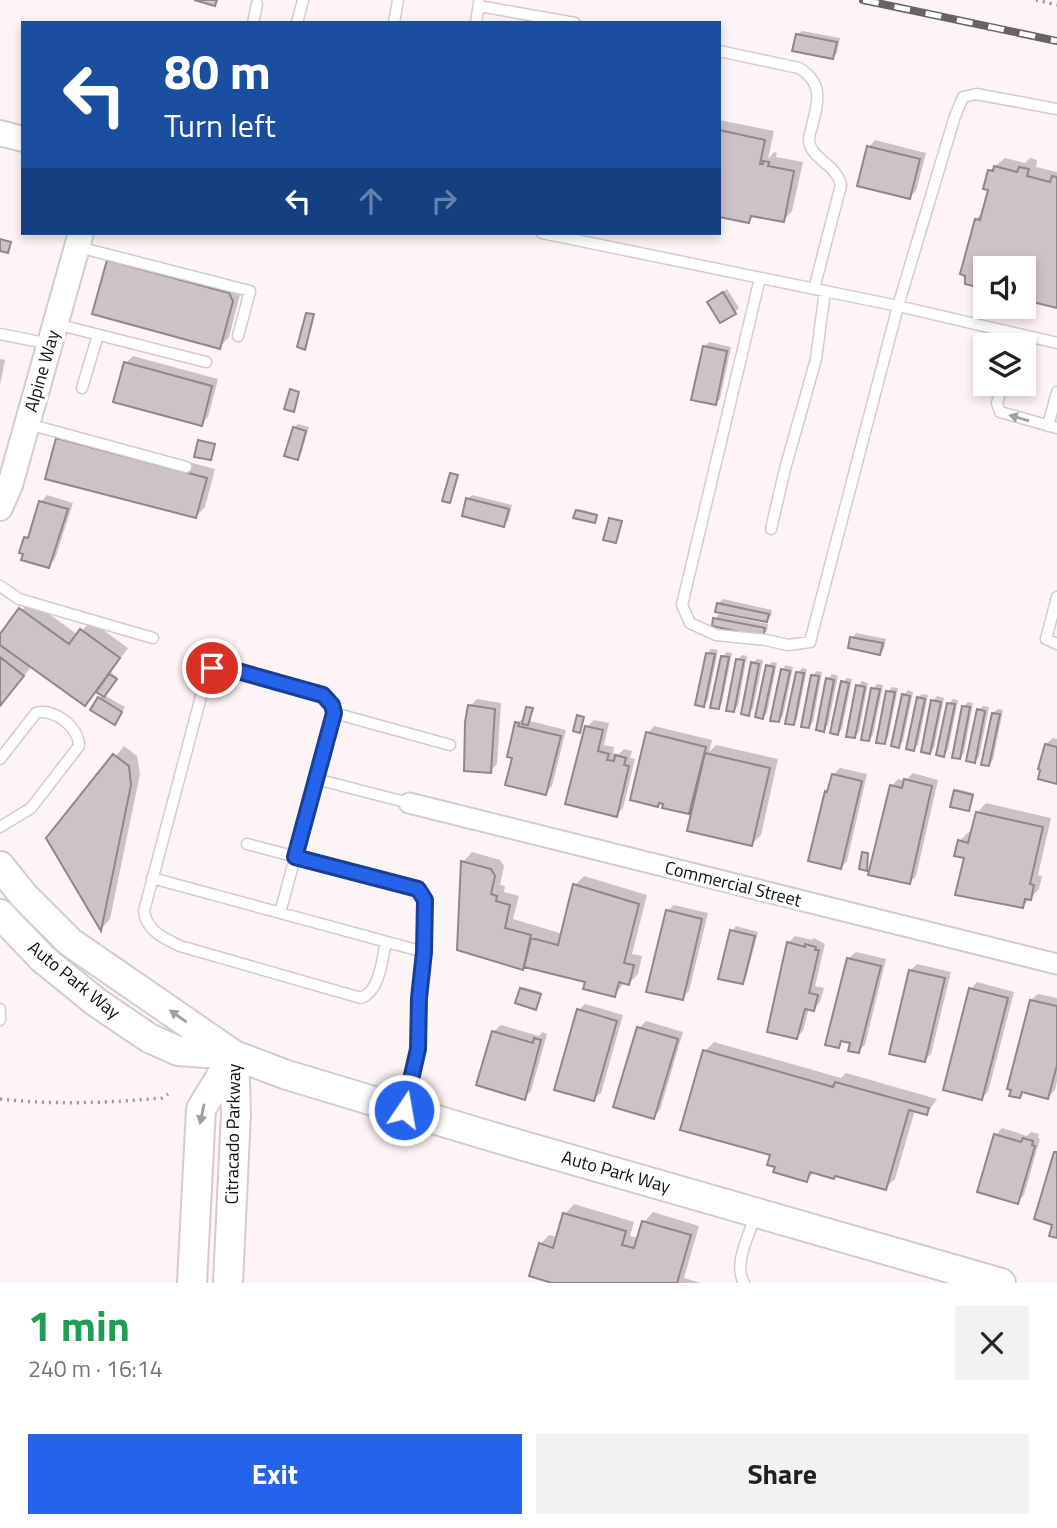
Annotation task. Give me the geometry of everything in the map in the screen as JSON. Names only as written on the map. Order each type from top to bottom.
[{"type":"main road","name":"Auto Park Way","points":[[0,866],[24,896],[70,942],[234,1055],[287,1075],[404,1110],[1000,1283]]},
{"type":"main road","name":"Auto Park Way","points":[[0,914],[43,959],[96,1002],[149,1038],[178,1051],[234,1055]]},
{"type":"main road","name":"Citracado Parkway","points":[[192,1283],[201,1109],[234,1055]]},
{"type":"main road","name":"Citracado Parkway","points":[[228,1283],[236,1113],[234,1055]]},
{"type":"street","points":[[0,133],[21,138]]},
{"type":"street","name":"Alpine Way","points":[[0,508],[10,485],[28,424],[79,240]]},
{"type":"street","name":"Commercial Street","points":[[409,803],[1057,964]]},
{"type":"lane","points":[[298,21],[303,0]]},
{"type":"lane","points":[[394,21],[398,0]]},
{"type":"lane","points":[[476,21],[479,3],[565,21]]},
{"type":"lane","points":[[253,21],[257,4]]},
{"type":"lane","points":[[721,51],[799,68],[810,75],[818,104],[808,140],[813,151],[839,175],[841,185],[820,290],[816,359],[771,529]]},
{"type":"lane","points":[[760,278],[682,605],[690,623],[716,635],[788,645],[810,642],[898,306],[963,97],[976,94],[1057,109]]},
{"type":"lane","points":[[552,235],[898,306],[1014,333]]},
{"type":"lane","points":[[79,240],[250,292],[238,336]]},
{"type":"lane","points":[[0,334],[98,335],[206,362]]},
{"type":"lane","points":[[82,388],[98,335]]},
{"type":"lane","points":[[1036,338],[1057,343]]},
{"type":"lane","points":[[999,396],[997,403],[1000,412],[1053,427],[1057,392]]},
{"type":"lane","points":[[28,424],[186,467]]},
{"type":"lane","points":[[0,586],[19,599],[153,638]]},
{"type":"lane","points":[[1057,597],[1046,639],[1057,644]]},
{"type":"lane","points":[[280,913],[334,713],[332,705],[323,695],[220,666],[212,668],[207,674],[152,878],[144,911],[145,920],[165,939],[180,946],[361,998],[374,989],[386,942]]},
{"type":"lane","points":[[0,758],[36,713],[43,710],[49,710],[80,738],[79,746],[31,808],[0,827]]},
{"type":"lane","points":[[334,713],[450,745]]},
{"type":"lane","points":[[316,779],[409,803]]},
{"type":"lane","points":[[247,844],[418,889],[425,900],[418,1049],[404,1110]]},
{"type":"lane","points":[[152,878],[424,952]]},
{"type":"lane","points":[[0,1010],[0,1020]]},
{"type":"lane","points":[[744,1283],[739,1276],[740,1266],[756,1213]]},
{"type":"path","points":[[1036,0],[1057,5]]},
{"type":"path","points":[[0,1100],[105,1103],[162,1098],[168,1094]]},
{"type":"building","points":[[194,0],[217,0],[215,6]]},
{"type":"building","points":[[796,34],[837,42],[833,59],[792,51]]},
{"type":"building","points":[[721,130],[765,140],[760,164],[763,164],[763,161],[769,162],[768,166],[794,171],[784,222],[751,216],[749,223],[721,217]]},
{"type":"building","points":[[867,146],[920,159],[910,199],[857,186]]},
{"type":"building","points":[[994,166],[1017,172],[1019,167],[1029,169],[1027,176],[1050,182],[1052,176],[1057,177],[1057,308],[1036,303],[1036,256],[973,256],[973,286],[965,284],[965,276],[960,274],[975,219],[980,220],[988,190],[983,189],[988,170],[993,171]]},
{"type":"building","points":[[0,239],[11,242],[8,253],[0,251]]},
{"type":"building","points":[[107,260],[229,293],[233,301],[220,349],[92,314]]},
{"type":"building","points":[[723,292],[736,314],[720,323],[707,302]]},
{"type":"building","points":[[306,313],[314,314],[305,350],[297,347]]},
{"type":"building","points":[[703,346],[727,351],[716,405],[691,400]]},
{"type":"building","points":[[124,362],[212,386],[202,426],[113,402]]},
{"type":"building","points":[[290,389],[299,392],[294,412],[284,409]]},
{"type":"building","points":[[293,427],[306,431],[298,460],[284,456]]},
{"type":"building","points":[[56,438],[207,478],[196,518],[45,479]]},
{"type":"building","points":[[198,440],[215,444],[211,460],[194,457]]},
{"type":"building","points":[[450,473],[458,475],[450,503],[442,501]]},
{"type":"building","points":[[466,498],[509,509],[504,527],[462,516]]},
{"type":"building","points":[[39,501],[68,509],[49,568],[21,560],[23,554],[19,553],[24,537],[28,538]]},
{"type":"building","points":[[576,510],[597,515],[595,523],[573,518]]},
{"type":"building","points":[[609,518],[622,521],[616,543],[603,540]]},
{"type":"building","points":[[717,603],[769,614],[767,622],[715,612]]},
{"type":"building","points":[[19,608],[69,644],[80,629],[120,658],[85,706],[0,645],[0,634]]},
{"type":"building","points":[[713,618],[765,628],[763,637],[712,626]]},
{"type":"building","points":[[850,637],[883,643],[880,655],[848,648]]},
{"type":"building","points":[[706,653],[715,654],[704,707],[695,705]]},
{"type":"building","points":[[721,656],[729,657],[719,709],[710,708]]},
{"type":"building","points":[[0,657],[24,676],[0,706]]},
{"type":"building","points":[[736,659],[744,660],[734,712],[726,711]]},
{"type":"building","points":[[751,662],[759,664],[749,716],[741,714]]},
{"type":"building","points":[[766,665],[774,667],[763,719],[755,717]]},
{"type":"building","points":[[781,669],[790,671],[779,722],[770,721]]},
{"type":"building","points":[[796,672],[804,673],[794,725],[785,724]]},
{"type":"building","points":[[109,674],[117,679],[104,697],[96,692]]},
{"type":"building","points":[[811,675],[819,676],[809,728],[801,727]]},
{"type":"building","points":[[826,678],[834,680],[824,732],[816,730]]},
{"type":"building","points":[[841,681],[849,683],[838,735],[830,733]]},
{"type":"building","points":[[856,685],[865,687],[855,738],[846,737]]},
{"type":"building","points":[[871,688],[880,689],[869,741],[861,740]]},
{"type":"building","points":[[886,691],[895,692],[885,744],[876,743]]},
{"type":"building","points":[[902,694],[910,696],[899,748],[891,746]]},
{"type":"building","points":[[98,697],[122,712],[115,725],[90,710]]},
{"type":"building","points":[[917,697],[925,699],[914,751],[906,749]]},
{"type":"building","points":[[931,700],[941,702],[930,754],[921,752]]},
{"type":"building","points":[[947,703],[955,704],[944,757],[936,755]]},
{"type":"building","points":[[468,705],[495,709],[491,773],[464,771]]},
{"type":"building","points":[[962,706],[970,707],[960,759],[952,758]]},
{"type":"building","points":[[526,707],[533,708],[528,725],[522,724]]},
{"type":"building","points":[[977,709],[985,711],[975,763],[966,761]]},
{"type":"building","points":[[992,713],[1000,714],[989,766],[981,765]]},
{"type":"building","points":[[577,715],[584,717],[580,733],[573,731]]},
{"type":"building","points":[[515,722],[519,723],[518,726],[561,736],[546,795],[505,785],[512,758],[507,757]]},
{"type":"building","points":[[585,726],[603,730],[598,751],[609,754],[607,760],[614,761],[615,755],[626,758],[624,765],[629,766],[617,817],[565,804]]},
{"type":"building","points":[[646,732],[706,747],[689,814],[662,808],[663,804],[659,803],[658,807],[630,800]]},
{"type":"building","points":[[1045,744],[1057,747],[1057,784],[1038,779]]},
{"type":"building","points":[[705,753],[770,768],[752,846],[687,831]]},
{"type":"building","points":[[113,754],[129,766],[131,785],[101,931],[46,838]]},
{"type":"building","points":[[832,774],[862,781],[841,869],[808,861],[825,791],[827,792]]},
{"type":"building","points":[[904,779],[932,786],[910,884],[868,875],[890,785],[902,788]]},
{"type":"building","points":[[954,790],[973,795],[969,811],[950,807]]},
{"type":"building","points":[[976,812],[1043,827],[1030,884],[1034,885],[1031,900],[1025,899],[1023,908],[955,895],[964,858],[954,856],[958,840],[968,843]]},
{"type":"building","points":[[862,852],[868,853],[867,871],[859,869]]},
{"type":"building","points":[[461,861],[491,869],[495,876],[491,894],[497,896],[496,901],[510,905],[505,928],[531,935],[523,970],[457,950]]},
{"type":"building","points":[[573,884],[639,904],[624,963],[634,965],[629,985],[619,982],[615,997],[583,989],[585,982],[524,967],[531,938],[558,945]]},
{"type":"building","points":[[666,910],[702,919],[683,1000],[646,992]]},
{"type":"building","points":[[730,930],[755,936],[743,984],[718,979]]},
{"type":"building","points":[[787,942],[805,947],[805,944],[819,950],[809,993],[818,995],[814,1011],[805,1009],[797,1039],[767,1032]]},
{"type":"building","points":[[847,958],[881,966],[859,1053],[848,1051],[850,1043],[841,1041],[839,1048],[825,1045]]},
{"type":"building","points":[[909,970],[945,978],[925,1062],[889,1054]]},
{"type":"building","points":[[520,988],[541,994],[536,1010],[515,1003]]},
{"type":"building","points":[[969,988],[1008,998],[982,1100],[943,1090]]},
{"type":"building","points":[[1030,1000],[1057,1006],[1057,1065],[1048,1099],[1022,1092],[1020,1098],[1009,1096],[1011,1090],[1007,1089]]},
{"type":"building","points":[[577,1009],[617,1021],[594,1101],[554,1090]]},
{"type":"building","points":[[637,1027],[678,1039],[654,1119],[613,1107]]},
{"type":"building","points":[[492,1031],[533,1043],[534,1038],[541,1040],[525,1100],[476,1085]]},
{"type":"building","points":[[703,1050],[833,1087],[835,1082],[929,1108],[927,1115],[909,1110],[886,1190],[810,1172],[807,1182],[773,1172],[775,1167],[767,1165],[770,1155],[680,1130]]},
{"type":"building","points":[[994,1134],[1021,1142],[1023,1138],[1033,1141],[1032,1145],[1035,1146],[1018,1204],[977,1192]]},
{"type":"building","points":[[1054,1152],[1057,1152],[1057,1238],[1049,1236],[1052,1225],[1034,1219]]},
{"type":"building","points":[[563,1213],[626,1231],[622,1245],[634,1248],[642,1221],[691,1235],[677,1283],[552,1283],[529,1276],[539,1243],[553,1248]]},
{"type":"railway","points":[[863,0],[1057,41]]},
{"type":"route","points":[[212,668],[220,666],[323,695],[332,705],[334,713],[295,857],[418,889],[422,893],[425,900],[424,952],[419,998],[418,1049],[404,1110]]}]
